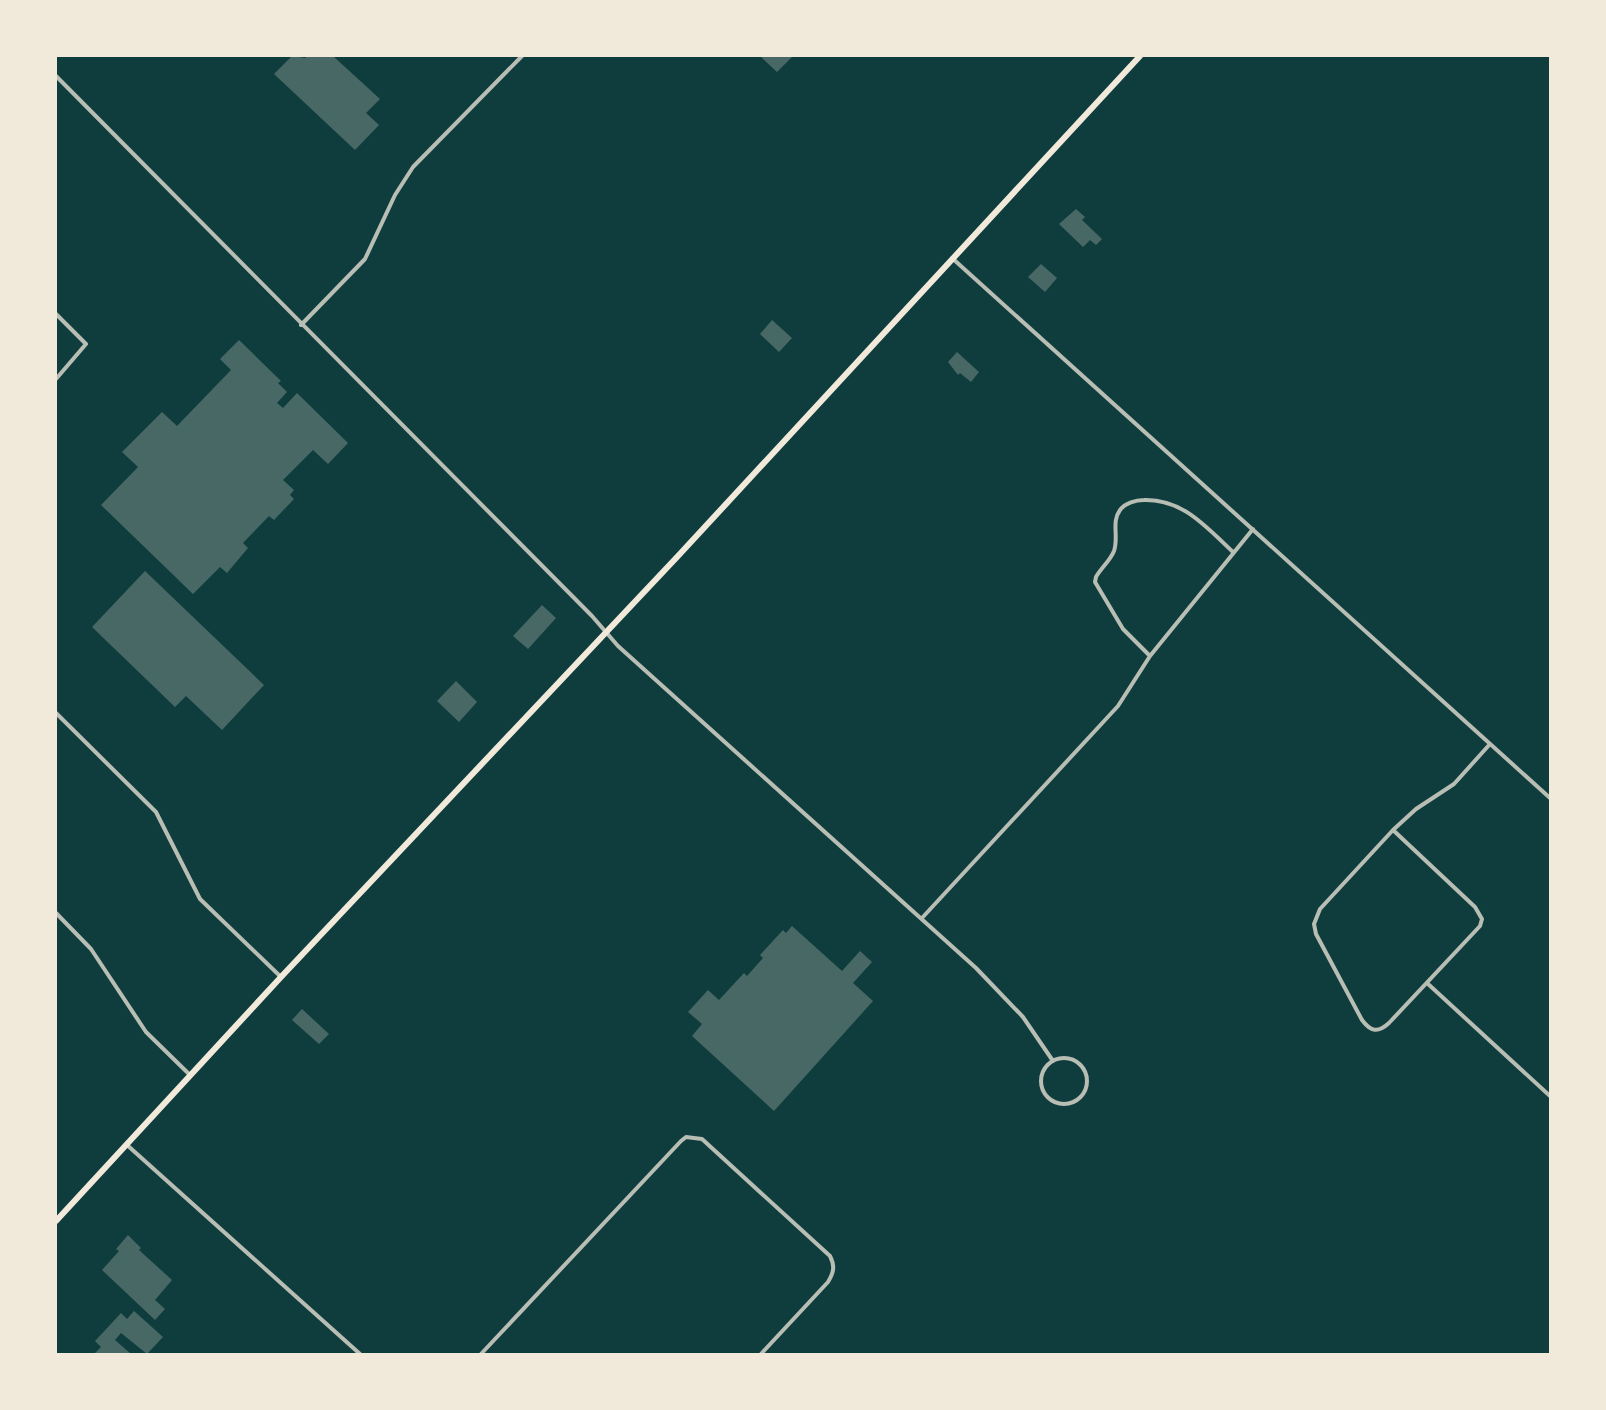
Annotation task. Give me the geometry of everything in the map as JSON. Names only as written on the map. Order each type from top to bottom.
[{"type":"highway","points":[[56,1221],[1140,56]]},
{"type":"street","points":[[301,325],[365,259],[395,195],[413,167],[522,56]]},
{"type":"street","points":[[56,76],[606,631],[618,646],[922,918],[1005,996],[1023,1017],[1053,1061]]},
{"type":"street","points":[[952,258],[1551,798]]},
{"type":"street","points":[[56,314],[86,344],[56,379]]},
{"type":"street","points":[[1150,656],[1123,629],[1095,582],[1114,551],[1118,512],[1136,500],[1157,499],[1175,503],[1191,514],[1233,552]]},
{"type":"street","points":[[922,918],[1118,706],[1150,656],[1252,529]]},
{"type":"street","points":[[56,712],[156,812],[200,899],[281,977]]},
{"type":"street","points":[[1393,830],[1475,907],[1482,919],[1480,926],[1427,983],[1382,1029],[1375,1031],[1368,1028],[1316,934],[1314,924],[1320,909],[1393,830],[1416,809],[1454,784],[1490,744]]},
{"type":"street","points":[[56,913],[91,949],[146,1032],[190,1075]]},
{"type":"street","points":[[1427,983],[1551,1096]]},
{"type":"street","points":[[1060,1058],[1074,1060],[1085,1071],[1087,1086],[1072,1102],[1057,1102],[1046,1093],[1042,1079],[1043,1072],[1053,1061],[1060,1058]]},
{"type":"street","points":[[481,1354],[681,1141],[692,1137],[702,1139],[830,1256],[833,1262],[834,1270],[828,1282],[760,1354]]},
{"type":"street","points":[[127,1145],[360,1354]]},
{"type":"building","points":[[292,56],[305,58],[333,56],[380,99],[366,113],[379,125],[355,150],[274,74]]},
{"type":"building","points":[[760,56],[793,56],[777,72]]},
{"type":"building","points":[[1076,209],[1085,217],[1082,220],[1102,239],[1096,245],[1090,240],[1083,247],[1059,224]]},
{"type":"building","points":[[1041,264],[1057,278],[1045,292],[1028,277]]},
{"type":"building","points":[[772,320],[792,338],[779,352],[760,334]]},
{"type":"building","points":[[239,340],[281,381],[278,383],[287,392],[277,403],[283,408],[297,393],[348,443],[328,464],[313,450],[283,480],[294,490],[290,495],[294,499],[274,520],[269,516],[243,543],[248,548],[227,573],[220,567],[193,594],[101,505],[138,467],[122,452],[162,412],[177,426],[231,370],[220,359]]},
{"type":"building","points":[[957,352],[979,372],[971,382],[960,373],[958,375],[948,362]]},
{"type":"building","points":[[145,571],[264,685],[222,730],[186,696],[175,707],[92,627]]},
{"type":"building","points":[[542,605],[556,618],[528,649],[513,636]]},
{"type":"building","points":[[456,681],[477,702],[459,722],[437,701]]},
{"type":"building","points":[[792,926],[842,971],[860,951],[872,962],[853,983],[873,1001],[774,1111],[692,1036],[702,1024],[688,1012],[708,990],[719,1000],[744,973],[747,976],[763,958],[760,955],[783,930],[786,933]]},
{"type":"building","points":[[302,1009],[329,1034],[319,1044],[292,1020]]},
{"type":"building","points":[[128,1235],[141,1248],[139,1250],[172,1280],[155,1300],[165,1309],[155,1320],[102,1270],[119,1251],[116,1249]]},
{"type":"building","points":[[134,1311],[163,1337],[147,1354],[121,1333],[115,1340],[131,1354],[94,1354],[101,1347],[95,1341],[121,1313],[127,1319]]}]
